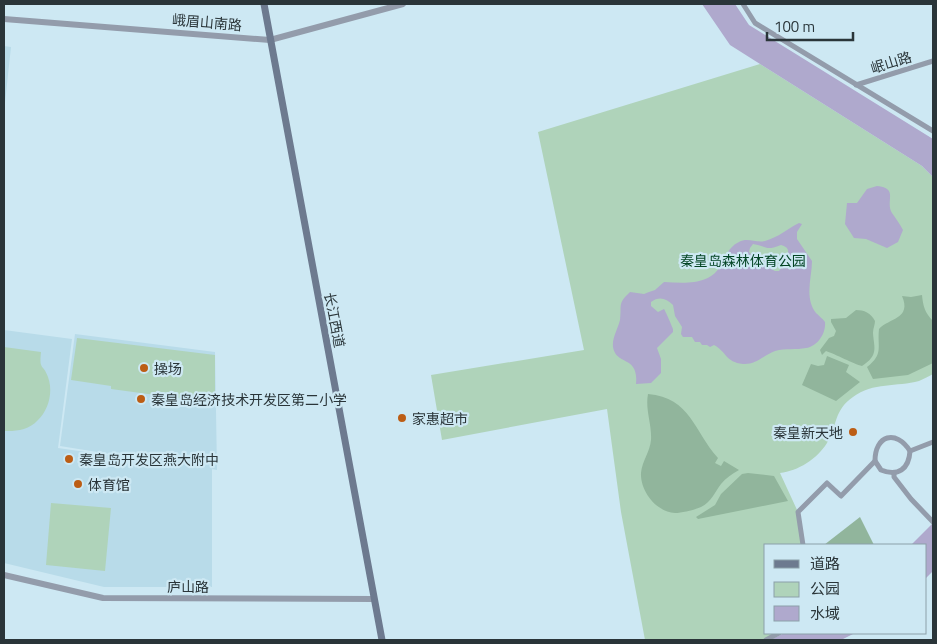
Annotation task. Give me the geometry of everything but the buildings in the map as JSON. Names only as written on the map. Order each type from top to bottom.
[{"type":"main road","name":"长江西道","points":[[264,4],[382,640]]},
{"type":"street","name":"峨眉山南路","points":[[4,18],[270,40],[403,4]]},
{"type":"street","points":[[743,4],[755,23],[933,131]]},
{"type":"street","name":"岷山路","points":[[856,85],[933,61]]},
{"type":"street","points":[[887,438],[901,440],[910,451],[906,465],[894,473],[881,470],[875,461],[876,447],[887,438]]},
{"type":"street","points":[[910,451],[933,442]]},
{"type":"street","points":[[803,544],[798,512],[827,483],[841,496],[875,461]]},
{"type":"street","points":[[894,473],[894,477],[933,522]]},
{"type":"street","name":"庐山路","points":[[4,576],[102,598],[374,599]]},
{"type":"street","points":[[766,640],[777,634]]},
{"type":"shaded area","points":[[4,46],[11,47],[4,112]]},
{"type":"shaded area","name":"秦皇岛开发区燕大附中","points":[[4,330],[72,339],[58,448],[184,466],[60,446],[75,334],[215,352],[217,470],[212,469],[212,587],[104,587],[4,563]]},
{"type":"green space","name":"秦皇岛森林体育公园","points":[[760,64],[922,166],[933,177],[933,374],[911,383],[869,389],[853,397],[842,407],[823,449],[800,467],[780,473],[798,512],[803,544],[764,544],[764,634],[777,634],[766,640],[645,640],[621,512],[607,409],[442,440],[431,375],[584,350],[538,132]]},
{"type":"green space","points":[[922,295],[925,309],[933,321],[933,363],[908,375],[873,379],[867,367],[878,354],[879,329],[902,314],[904,304],[902,296]]},
{"type":"green space","points":[[856,310],[867,312],[875,321],[873,333],[874,351],[871,358],[862,366],[826,351],[822,355],[820,350],[829,338],[834,336],[836,331],[831,319],[846,318]]},
{"type":"green space","name":"操场","points":[[77,338],[215,355],[215,403],[111,389],[111,386],[71,380]]},
{"type":"green space","points":[[4,347],[41,352],[41,365],[50,385],[48,402],[41,417],[28,427],[14,431],[4,431]]},
{"type":"green space","points":[[827,356],[849,365],[846,372],[860,382],[836,401],[802,385],[811,364],[824,365]]},
{"type":"green space","points":[[648,394],[674,402],[690,417],[718,458],[715,463],[721,466],[724,461],[739,470],[725,480],[710,500],[701,507],[675,513],[668,512],[650,499],[643,487],[641,473],[651,440],[647,406]]},
{"type":"green space","points":[[742,474],[774,476],[788,501],[698,519],[696,517],[715,505],[721,494]]},
{"type":"green space","points":[[51,503],[111,508],[105,571],[46,565]]},
{"type":"green space","points":[[860,517],[874,544],[825,544]]},
{"type":"water","points":[[702,4],[735,4],[749,25],[933,139],[933,177],[922,166],[730,45]]},
{"type":"water","points":[[877,186],[884,187],[890,192],[890,208],[903,230],[898,242],[887,248],[866,239],[854,238],[845,224],[847,203],[857,203],[867,189]]},
{"type":"water","points":[[799,223],[802,224],[797,232],[797,239],[812,261],[810,301],[816,313],[825,322],[824,330],[818,342],[806,348],[775,351],[752,363],[737,363],[729,359],[714,345],[710,347],[702,345],[700,342],[695,342],[692,337],[683,337],[681,334],[682,327],[675,316],[673,305],[660,298],[651,302],[651,306],[658,312],[664,309],[673,332],[657,348],[661,359],[661,373],[651,383],[636,384],[634,369],[618,357],[613,347],[614,336],[620,320],[621,305],[623,299],[630,292],[644,294],[655,290],[664,282],[697,282],[705,279],[717,270],[729,251],[736,244],[745,240],[765,241]],"holes":[[[753,244],[769,248],[781,245],[787,248],[787,258],[779,271],[771,269],[768,262],[758,259],[749,252]]]},
{"type":"water","points":[[933,523],[933,571],[927,577],[927,544],[912,544]]},
{"type":"water","points":[[782,634],[853,634],[841,640],[771,640]]},
{"type":"place","name":"操场","points":[[144,368]]},
{"type":"place","name":"秦皇岛经济技术开发区第二小学","points":[[141,399]]},
{"type":"place","name":"家惠超市","points":[[402,418]]},
{"type":"place","name":"秦皇新天地","points":[[853,432]]},
{"type":"place","name":"秦皇岛开发区燕大附中","points":[[69,459]]},
{"type":"place","name":"体育馆","points":[[78,484]]}]
